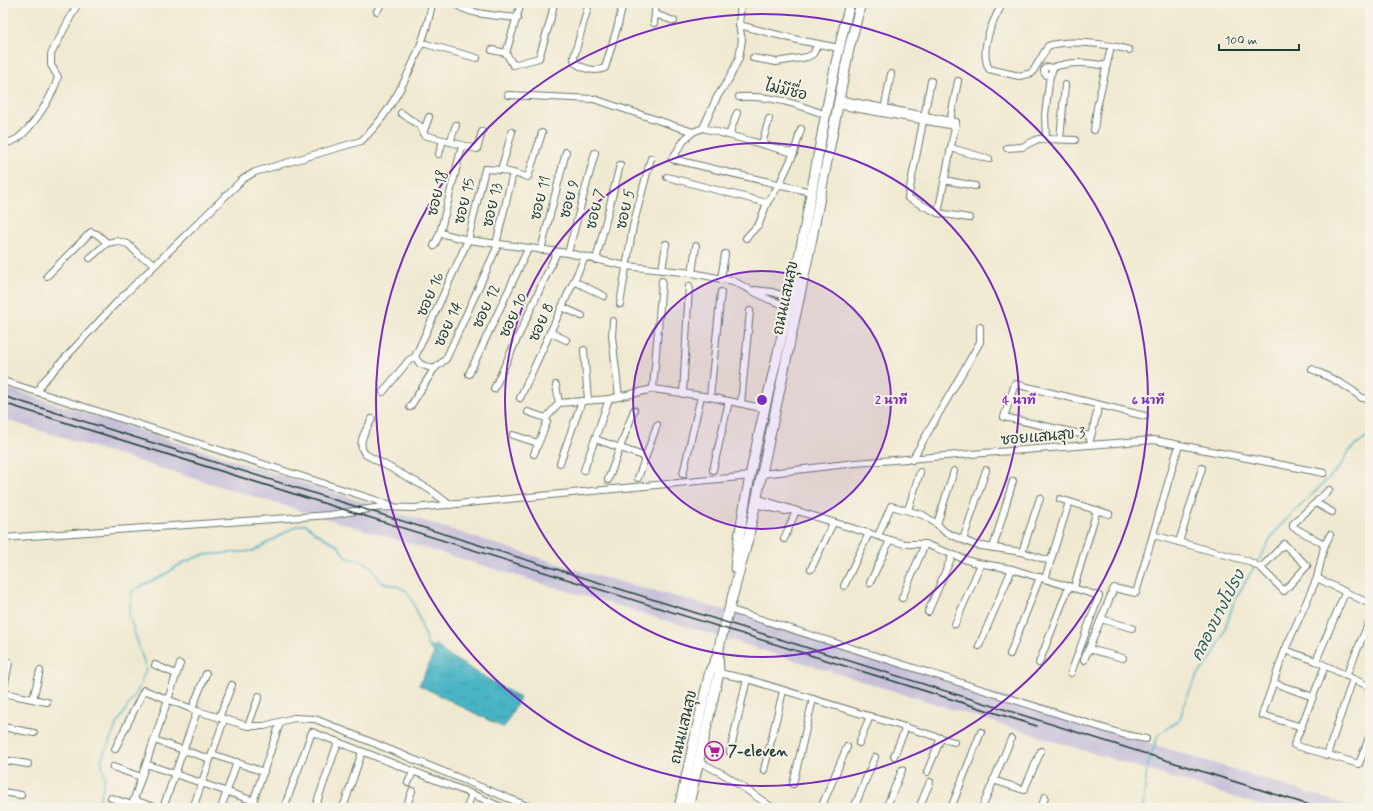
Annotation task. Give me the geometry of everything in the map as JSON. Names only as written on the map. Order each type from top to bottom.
[{"type":"main road","name":"ถนนแสนสุข","points":[[732,598],[739,537],[746,497],[789,302],[839,48],[850,3]]},
{"type":"main road","name":"ถนนแสนสุข","points":[[688,808],[710,671],[718,654],[728,609],[748,539],[822,185],[843,103],[848,49],[861,3]]},
{"type":"main road","points":[[813,182],[817,186],[822,185]]},
{"type":"main road","points":[[810,196],[816,196],[819,201]]},
{"type":"main road","points":[[746,497],[756,501]]},
{"type":"main road","name":"ถนนแสนสุข","points":[[679,808],[695,760],[719,673],[718,654]]},
{"type":"street","points":[[3,144],[17,139],[30,126],[55,90],[58,77],[51,65],[51,54],[78,3]]},
{"type":"street","points":[[377,11],[382,3]]},
{"type":"street","points":[[38,392],[42,383],[117,302],[243,179],[255,172],[361,141],[373,130],[391,102],[422,43],[429,23],[432,3]]},
{"type":"street","points":[[455,3],[460,7],[488,15],[518,18]]},
{"type":"street","points":[[506,53],[518,18],[521,3]]},
{"type":"street","points":[[492,50],[506,53],[513,65],[540,58],[554,3]]},
{"type":"street","points":[[589,3],[574,57],[575,64],[598,71],[605,68],[623,3]]},
{"type":"street","points":[[654,23],[656,3]]},
{"type":"street","points":[[703,128],[717,98],[729,79],[739,58],[742,40],[739,25],[741,3]]},
{"type":"street","points":[[1003,3],[988,36],[987,64],[989,69],[1019,76],[1032,73],[1048,46],[1054,43],[1086,44],[1130,50]]},
{"type":"street","points":[[654,14],[674,21]]},
{"type":"street","points":[[739,25],[839,48]]},
{"type":"street","points":[[422,43],[476,58]]},
{"type":"street","points":[[753,58],[776,62],[807,57],[813,54],[818,44]]},
{"type":"street","points":[[1094,130],[1097,107],[1110,51]]},
{"type":"street","points":[[1037,64],[1048,68],[1073,63],[1088,63],[1106,66]]},
{"type":"street","points":[[1046,139],[1045,115],[1050,75],[1045,73],[1048,68]]},
{"type":"street","points":[[884,110],[891,74]]},
{"type":"street","points":[[931,81],[908,198],[938,212],[969,218]]},
{"type":"street","points":[[950,121],[958,81]]},
{"type":"street","points":[[1060,139],[1065,85]]},
{"type":"street","points":[[508,95],[594,99],[693,132]]},
{"type":"street","name":"ไม่มีชื่อ","points":[[739,97],[770,97],[787,101],[826,115]]},
{"type":"street","points":[[843,103],[924,118],[955,126]]},
{"type":"street","points":[[401,113],[420,126],[424,135],[462,146],[477,149],[482,132]]},
{"type":"street","points":[[729,135],[737,113]]},
{"type":"street","points":[[423,133],[429,117]]},
{"type":"street","points":[[924,118],[956,122],[938,212]]},
{"type":"street","points":[[762,144],[769,119]]},
{"type":"street","points":[[450,142],[456,124]]},
{"type":"street","points":[[794,153],[703,128],[693,132],[685,139],[672,159],[779,185],[810,196]]},
{"type":"street","points":[[746,238],[759,224],[767,203],[779,185],[794,153],[801,129]]},
{"type":"street","points":[[500,170],[512,132]]},
{"type":"street","name":"ซอย 13","points":[[485,169],[500,170],[528,177],[542,133]]},
{"type":"street","points":[[1007,148],[1022,147],[1038,139],[1075,140]]},
{"type":"street","points":[[439,154],[443,140]]},
{"type":"street","name":"ซอย 18","points":[[434,246],[440,233],[462,146]]},
{"type":"street","points":[[950,148],[989,159]]},
{"type":"street","name":"ซอย 11","points":[[542,250],[566,152]]},
{"type":"street","name":"ซอย 9","points":[[568,253],[595,153]]},
{"type":"street","name":"ซอย 5","points":[[620,304],[633,226],[651,158]]},
{"type":"street","name":"ซอย 7","points":[[596,260],[620,165]]},
{"type":"street","name":"ซอย 15","points":[[468,240],[485,169]]},
{"type":"street","name":"ซอย 13","points":[[497,244],[514,173]]},
{"type":"street","points":[[667,177],[767,203]]},
{"type":"street","points":[[944,180],[975,186]]},
{"type":"street","points":[[47,276],[91,232],[97,234],[107,243]]},
{"type":"street","points":[[440,233],[468,240],[568,253],[626,266],[692,273],[732,281],[751,289],[770,300],[789,302]]},
{"type":"street","name":"ซอย 16","points":[[383,392],[409,360],[415,357],[468,240]]},
{"type":"street","points":[[90,258],[107,243],[124,242],[140,256],[156,264]]},
{"type":"street","name":"ซอย 14","points":[[410,407],[434,369],[446,359],[497,244]]},
{"type":"street","points":[[662,270],[666,244]]},
{"type":"street","points":[[692,273],[696,246]]},
{"type":"street","name":"ซอย 12","points":[[469,374],[528,249]]},
{"type":"street","name":"ซอย 10","points":[[494,389],[557,252]]},
{"type":"street","points":[[722,279],[725,254]]},
{"type":"street","name":"ซอย 8","points":[[520,398],[585,257]]},
{"type":"street","points":[[574,281],[604,296]]},
{"type":"street","points":[[653,390],[662,281]]},
{"type":"street","points":[[683,394],[689,286]]},
{"type":"street","points":[[710,397],[721,292]]},
{"type":"street","points":[[562,307],[582,316]]},
{"type":"street","points":[[741,403],[750,311]]},
{"type":"street","points":[[613,321],[612,336],[619,397]]},
{"type":"street","points":[[912,460],[980,342],[980,327]]},
{"type":"street","points":[[550,332],[566,340]]},
{"type":"street","points":[[560,462],[585,400],[584,350]]},
{"type":"street","points":[[415,357],[420,364],[434,369]]},
{"type":"street","points":[[1312,369],[1356,391],[1362,398],[1370,399]]},
{"type":"street","points":[[3,381],[396,507]]},
{"type":"street","points":[[1090,436],[1004,417],[1015,384],[1145,416]]},
{"type":"street","points":[[556,385],[559,403]]},
{"type":"street","points":[[534,454],[546,422],[546,418],[559,403],[610,399],[653,390],[710,397],[766,409]]},
{"type":"street","points":[[683,474],[701,396]]},
{"type":"street","points":[[584,470],[610,399]]},
{"type":"street","points":[[713,470],[729,401]]},
{"type":"street","points":[[1089,445],[1090,436],[1100,405]]},
{"type":"street","points":[[608,480],[634,410]]},
{"type":"street","points":[[528,412],[546,418]]},
{"type":"street","points":[[372,419],[361,442],[361,448],[365,454],[429,489],[450,505]]},
{"type":"street","points":[[638,478],[657,425]]},
{"type":"street","points":[[513,435],[538,443]]},
{"type":"street","points":[[595,438],[646,457]]},
{"type":"street","name":"ซอยแสนสุข 3","points":[[762,474],[855,463],[912,460],[1154,440],[1324,473]]},
{"type":"street","points":[[1084,660],[1114,588],[1136,593],[1179,445]]},
{"type":"street","points":[[1179,542],[1202,468]]},
{"type":"street","points":[[963,540],[986,470]]},
{"type":"street","points":[[937,524],[954,471]]},
{"type":"street","points":[[908,510],[920,472]]},
{"type":"street","points":[[3,538],[330,515],[362,509],[396,507],[414,508],[450,505],[751,476]]},
{"type":"street","points":[[993,548],[1013,481]]},
{"type":"street","points":[[1324,547],[1322,543],[1293,527],[1329,490]]},
{"type":"street","points":[[1022,552],[1040,498]]},
{"type":"street","points":[[1060,499],[1109,514]]},
{"type":"street","points":[[756,501],[785,506],[794,511],[904,544],[925,544],[952,556],[981,564],[1012,569],[1071,586],[1099,596],[1071,673]]},
{"type":"street","points":[[1010,654],[1050,561],[1069,502]]},
{"type":"street","points":[[1316,503],[1332,512]]},
{"type":"street","points":[[878,536],[891,506],[923,515],[937,524],[945,532],[975,545],[1022,552],[1050,561]]},
{"type":"street","points":[[1039,663],[1071,586],[1097,510]]},
{"type":"street","points":[[784,539],[794,511]]},
{"type":"street","points":[[811,569],[833,523]]},
{"type":"street","points":[[844,586],[868,534]]},
{"type":"street","points":[[1153,535],[1248,560],[1260,568],[1284,590],[1307,566],[1284,544],[1260,568]]},
{"type":"street","points":[[1302,727],[1262,715],[1285,650],[1316,578],[1324,547],[1330,535]]},
{"type":"street","points":[[870,583],[890,540]]},
{"type":"street","points":[[902,598],[925,544]]},
{"type":"street","points":[[928,612],[952,556]]},
{"type":"street","points":[[955,624],[981,564]]},
{"type":"street","points":[[979,646],[1012,569]]},
{"type":"street","points":[[1316,578],[1370,604]]},
{"type":"street","points":[[1316,661],[1346,593]]},
{"type":"street","points":[[728,609],[1115,732],[1146,739]]},
{"type":"street","points":[[1101,619],[1132,628]]},
{"type":"street","points":[[1346,676],[1370,620]]},
{"type":"street","points":[[1089,649],[1123,658]]},
{"type":"street","points":[[1285,650],[1316,661],[1370,687]]},
{"type":"street","points":[[9,662],[3,693],[47,702]]},
{"type":"street","points":[[132,804],[180,664]]},
{"type":"street","points":[[155,665],[176,674]]},
{"type":"street","points":[[1325,666],[1294,745],[1359,764],[1370,735]]},
{"type":"street","points":[[34,699],[40,671]]},
{"type":"street","points":[[719,673],[747,679],[954,742]]},
{"type":"street","points":[[163,808],[183,750],[206,674]]},
{"type":"street","points":[[730,752],[747,679]]},
{"type":"street","points":[[1326,755],[1353,679]]},
{"type":"street","points":[[1274,683],[1313,697]]},
{"type":"street","points":[[193,808],[211,757],[232,686]]},
{"type":"street","points":[[115,749],[144,690],[195,710],[248,726],[264,726],[280,723],[294,718],[315,719],[532,808]]},
{"type":"street","points":[[764,770],[783,691]]},
{"type":"street","points":[[248,726],[259,696]]},
{"type":"street","points":[[793,784],[813,699]]},
{"type":"street","points":[[859,743],[870,716]]},
{"type":"street","points":[[252,808],[280,723]]},
{"type":"street","points":[[3,727],[34,733]]},
{"type":"street","points":[[894,756],[906,727]]},
{"type":"street","points":[[284,808],[312,732],[472,794],[499,807]]},
{"type":"street","points":[[951,808],[982,732]]},
{"type":"street","points":[[927,772],[941,738]]},
{"type":"street","points":[[982,808],[1011,738]]},
{"type":"street","points":[[154,740],[183,750],[237,762],[264,772]]},
{"type":"street","points":[[315,808],[338,742]]},
{"type":"street","points":[[822,808],[847,747]]},
{"type":"street","points":[[993,780],[1024,790],[1041,751]]},
{"type":"street","points":[[343,808],[362,752]]},
{"type":"street","points":[[854,808],[874,757]]},
{"type":"street","points":[[3,760],[28,764]]},
{"type":"street","points":[[695,760],[731,778],[772,808]]},
{"type":"street","points":[[221,808],[237,762]]},
{"type":"street","points":[[146,764],[254,801]]},
{"type":"street","points":[[113,767],[142,777]]},
{"type":"street","points":[[886,808],[902,770]]},
{"type":"street","points":[[408,783],[413,772]]},
{"type":"street","points":[[919,808],[930,782]]},
{"type":"street","points":[[406,808],[412,791]]},
{"type":"street","points":[[3,792],[21,795]]},
{"type":"street","points":[[467,808],[472,794]]},
{"type":"street","points":[[1041,808],[1045,797]]},
{"type":"street","points":[[111,798],[132,804],[157,808]]},
{"type":"shaded area","points":[[3,387],[587,573],[732,612],[1356,808],[1269,808],[714,635],[169,471],[3,419]]},
{"type":"water","points":[[437,645],[446,654],[520,698],[504,728],[419,685],[434,653],[428,647]]},
{"type":"waterway","name":"คลองบางโปรง","points":[[1257,563],[1271,538],[1280,526],[1340,467],[1349,451],[1370,435]]},
{"type":"waterway","points":[[98,808],[105,777],[101,760],[118,722],[138,690],[146,669],[129,615],[132,591],[164,575],[184,562],[203,555],[254,551],[296,526],[306,524],[316,533],[337,545],[347,558],[363,561],[371,566],[380,581],[397,586],[406,591],[416,609],[428,647]]},
{"type":"waterway","name":"คลองบางโปรง","points":[[1143,808],[1147,768],[1158,735],[1180,719],[1186,699],[1197,676],[1211,659],[1222,637],[1235,599],[1255,566]]},
{"type":"railway","points":[[3,396],[1319,808]]},
{"type":"railway","points":[[3,403],[1037,726]]},
{"type":"place","name":"7-eleven","points":[[714,751]]}]
